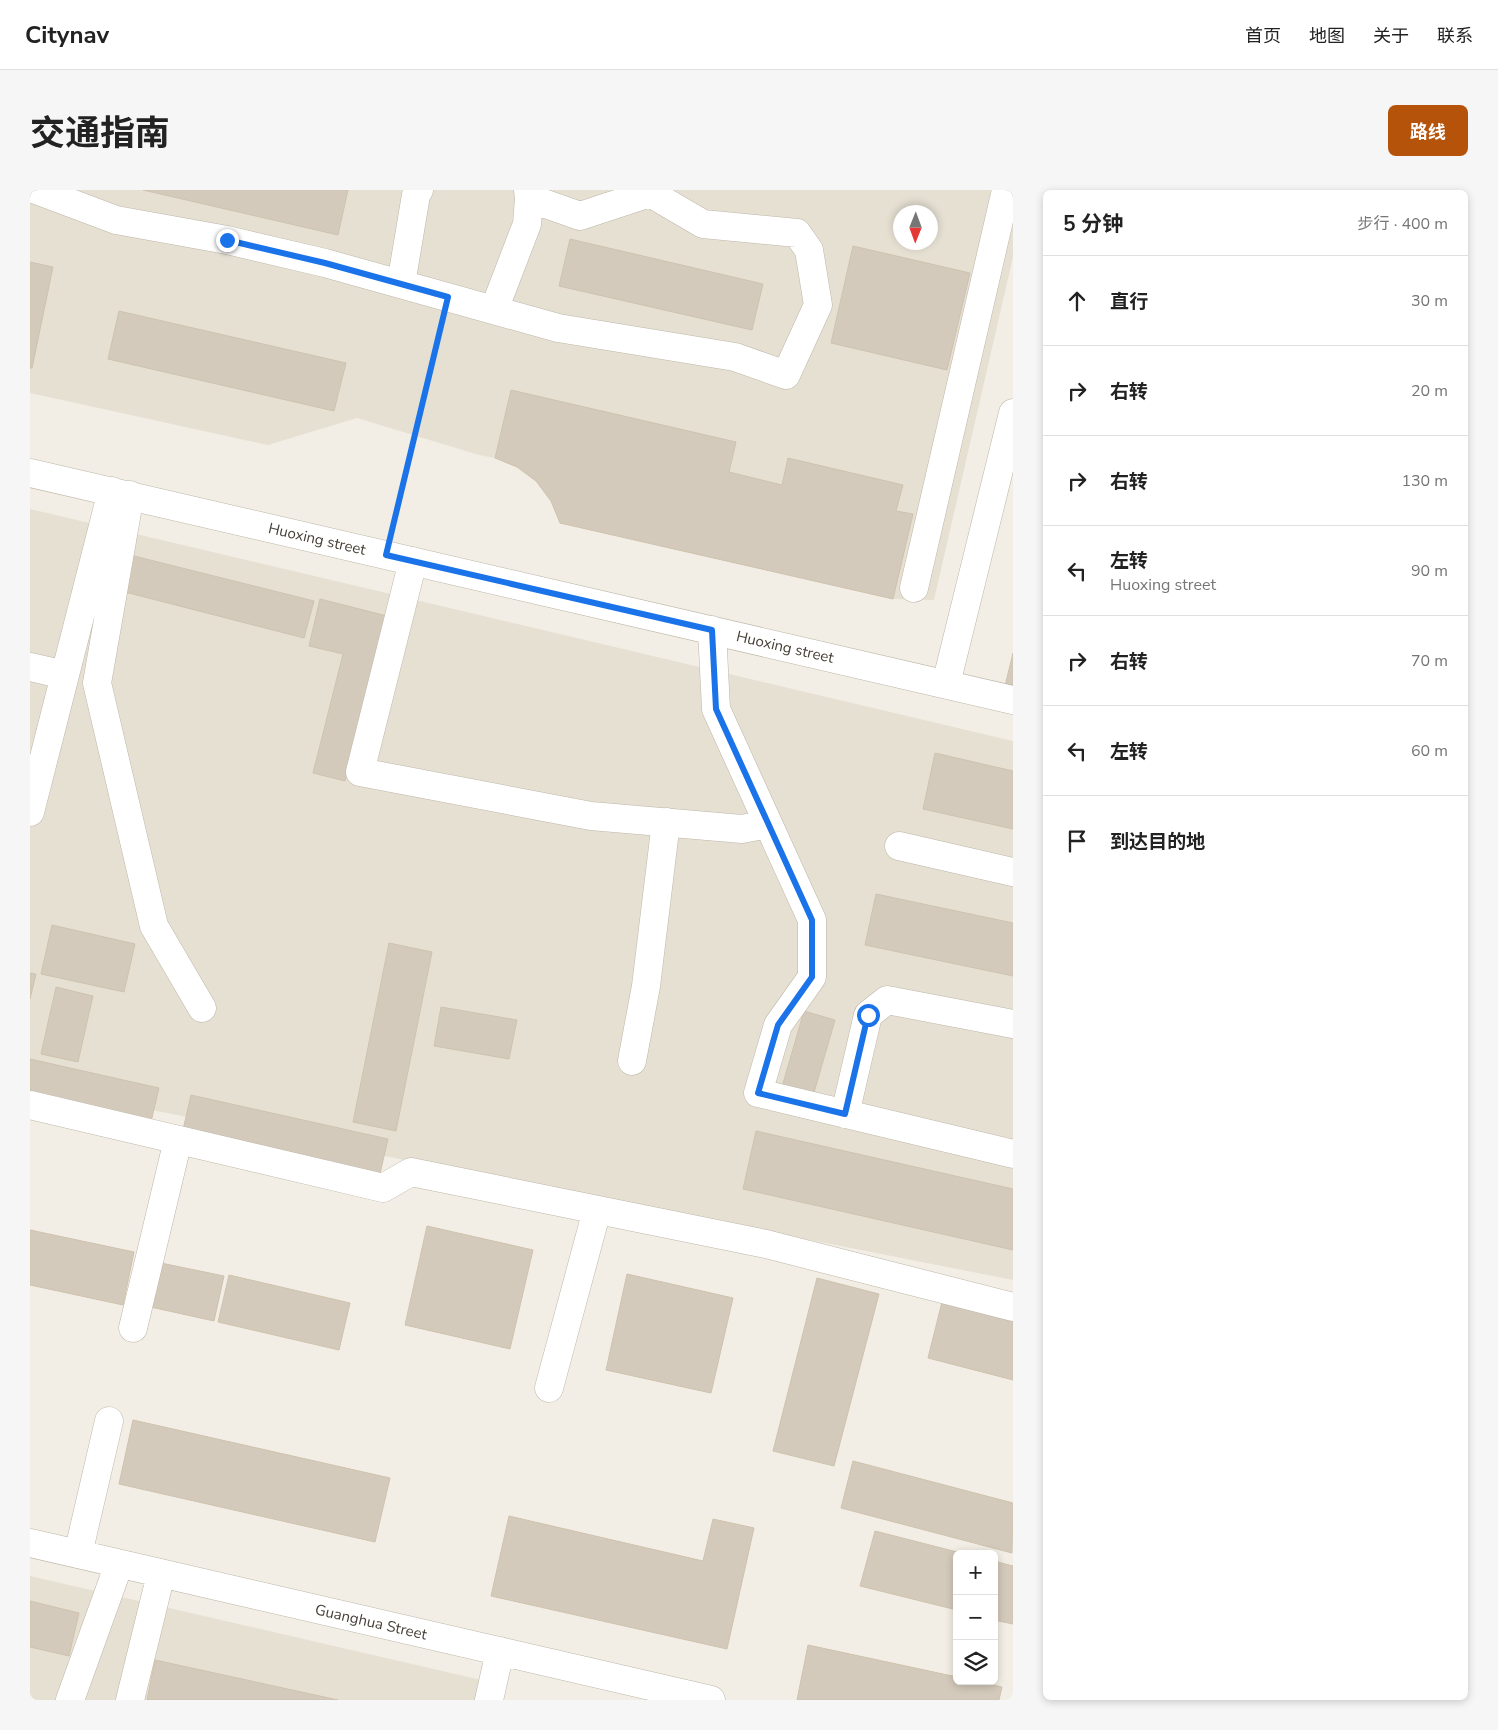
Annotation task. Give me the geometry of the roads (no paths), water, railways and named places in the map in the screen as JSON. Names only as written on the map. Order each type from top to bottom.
[{"type":"street","points":[[36,190],[116,220],[236,242],[325,263],[558,328],[735,357],[786,375],[818,306],[808,250],[797,233],[703,224],[650,193],[580,216],[529,194],[527,224],[494,310]]},
{"type":"street","points":[[401,284],[416,195],[419,190]]},
{"type":"street","points":[[914,588],[1006,190]]},
{"type":"street","points":[[946,684],[1013,413]]},
{"type":"street","name":"Huoxing street","points":[[30,473],[1013,700]]},
{"type":"street","points":[[30,812],[65,675],[121,493]]},
{"type":"street","points":[[121,493],[97,683],[154,926],[202,1008]]},
{"type":"street","points":[[413,561],[360,772],[590,816],[742,829],[768,824]]},
{"type":"street","points":[[712,630],[716,709],[812,920],[812,977],[778,1025],[758,1093],[1013,1154]]},
{"type":"street","points":[[30,667],[65,675]]},
{"type":"street","points":[[632,1061],[646,986],[666,822]]},
{"type":"street","points":[[899,846],[1013,872]]},
{"type":"street","points":[[845,1114],[868,1015],[887,1000],[1013,1024]]},
{"type":"street","points":[[30,1105],[383,1188],[411,1172],[766,1244],[1013,1307]]},
{"type":"street","points":[[134,1328],[178,1140]]},
{"type":"street","points":[[549,1388],[597,1210]]},
{"type":"street","points":[[78,1554],[109,1421]]},
{"type":"street","name":"Guanghua Street","points":[[30,1543],[711,1700]]},
{"type":"street","points":[[70,1700],[118,1564]]},
{"type":"street","points":[[130,1700],[161,1574]]},
{"type":"street","points":[[489,1700],[500,1651]]}]
